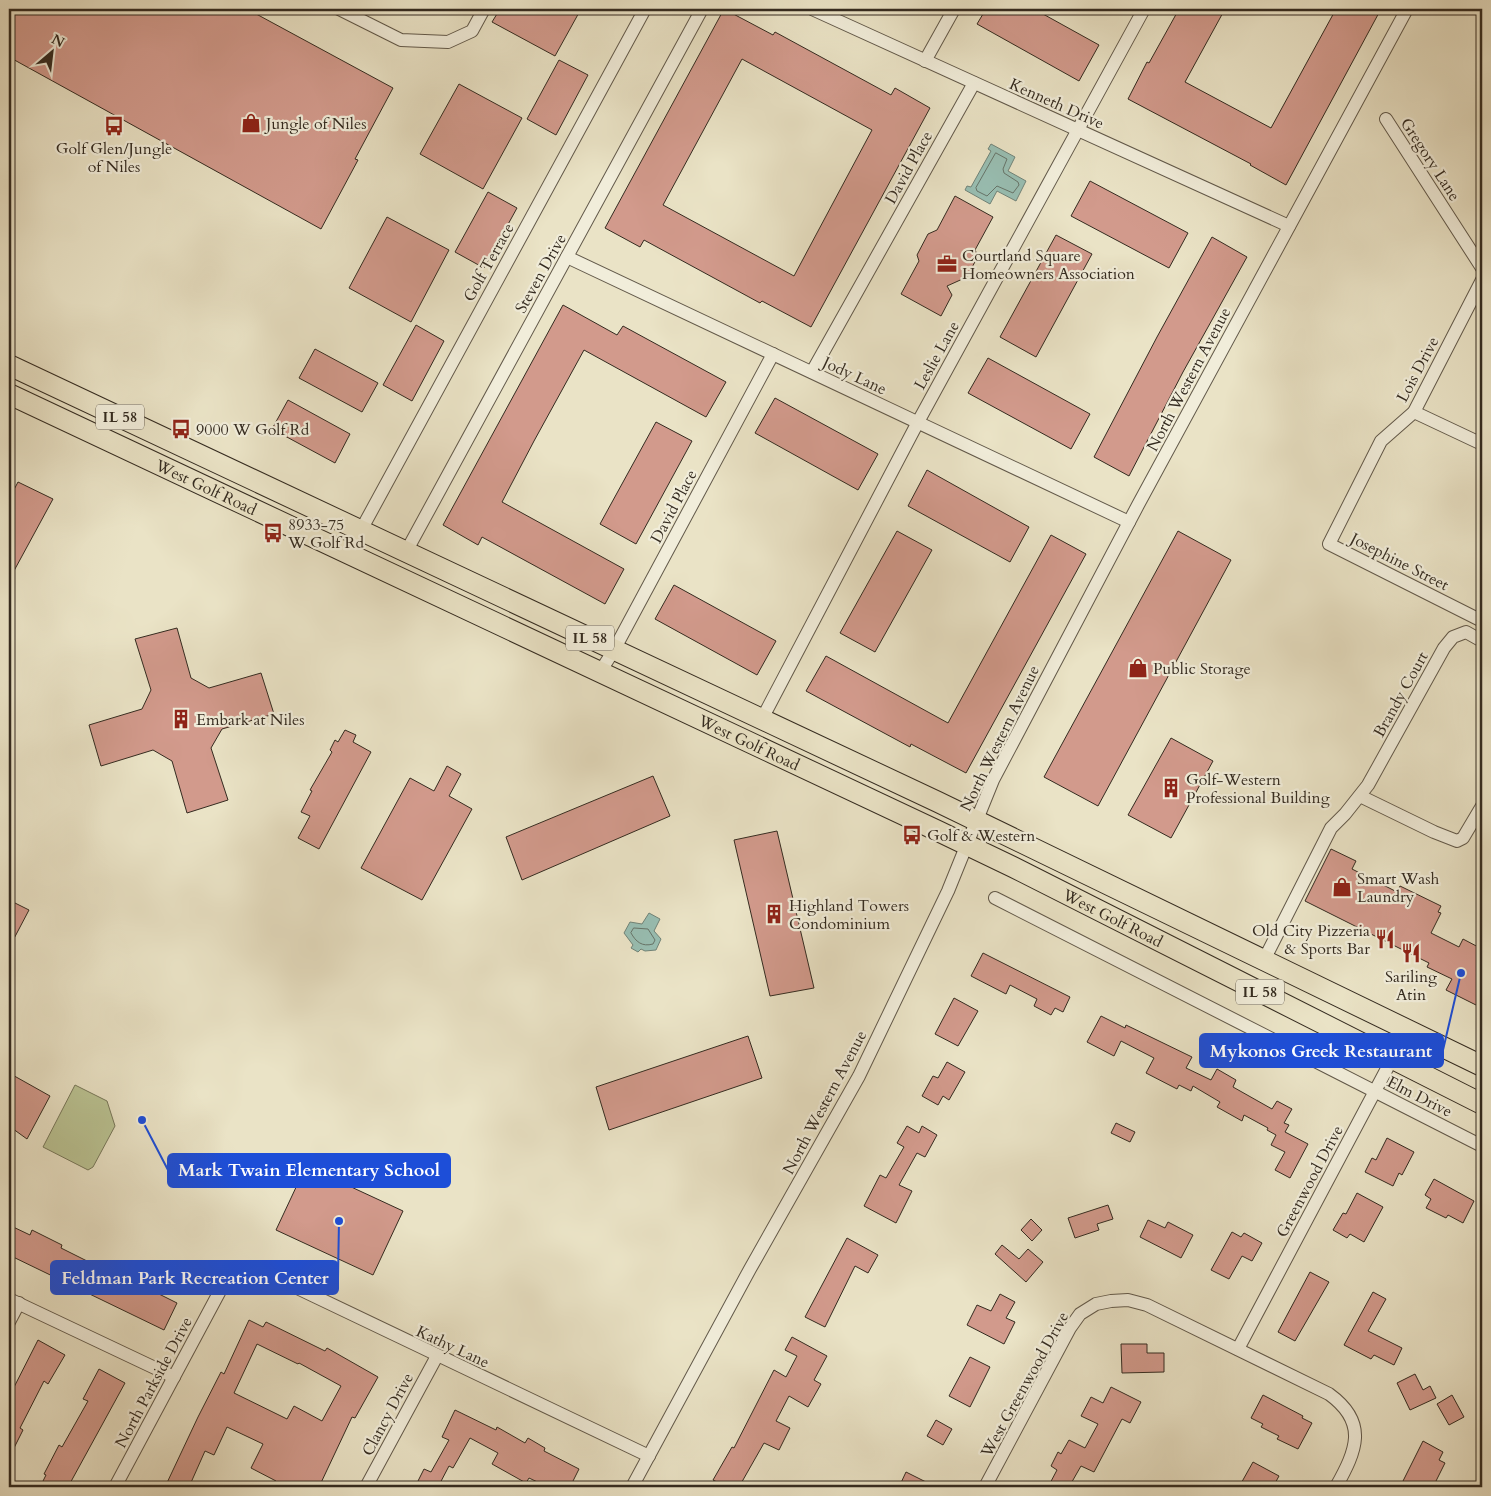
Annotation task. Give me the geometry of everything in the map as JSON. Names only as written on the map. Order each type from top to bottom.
[{"type":"main road","name":"West Golf Road","points":[[9,365],[977,820],[1482,1066]]},
{"type":"main road","name":"West Golf Road","points":[[9,394],[967,845],[1482,1104]]},
{"type":"street","points":[[339,9],[401,40],[448,42],[472,31],[484,9]]},
{"type":"street","name":"Golf Terrace","points":[[348,554],[645,9]]},
{"type":"street","name":"Steven Drive","points":[[406,552],[702,9]]},
{"type":"street","name":"Kenneth Drive","points":[[812,9],[1289,226]]},
{"type":"street","points":[[925,61],[954,9]]},
{"type":"street","name":"Leslie Lane","points":[[762,719],[918,422],[1144,9]]},
{"type":"street","name":"North Western Avenue","points":[[632,1487],[750,1269],[859,1076],[948,891],[993,780],[1129,522],[1407,9]]},
{"type":"street","name":"David Place","points":[[812,372],[974,83]]},
{"type":"street","name":"Gregory Lane","points":[[1386,119],[1482,268]]},
{"type":"street","name":"Jody Lane","points":[[567,257],[1129,522]]},
{"type":"street","name":"Lois Drive","points":[[1329,544],[1381,441],[1414,412],[1482,280]]},
{"type":"street","name":"David Place","points":[[600,672],[614,650],[773,354]]},
{"type":"street","points":[[1414,412],[1482,444]]},
{"type":"street","name":"Josephine Street","points":[[1329,544],[1482,621]]},
{"type":"street","name":"Brandy Court","points":[[1264,960],[1331,828],[1368,785],[1444,648],[1453,637],[1466,632],[1482,641]]},
{"type":"street","points":[[1360,796],[1434,832],[1457,841],[1463,838],[1482,806]]},
{"type":"street","name":"Elm Drive","points":[[995,898],[1482,1146]]},
{"type":"street","name":"Greenwood Drive","points":[[1238,1349],[1408,1029]]},
{"type":"street","name":"Kathy Lane","points":[[242,1271],[268,1274],[649,1456]]},
{"type":"street","name":"North Parkside Drive","points":[[115,1487],[221,1288],[242,1271]]},
{"type":"street","name":"West Greenwood Drive","points":[[985,1487],[1070,1328],[1080,1314],[1096,1304],[1111,1300],[1128,1300],[1147,1305],[1329,1394],[1342,1403],[1350,1414],[1354,1427],[1354,1451],[1336,1487]]},
{"type":"street","points":[[9,1322],[14,1301],[174,1377]]},
{"type":"street","name":"Clancy Drive","points":[[366,1487],[437,1356]]},
{"type":"green space","points":[[75,1085],[107,1101],[115,1126],[93,1167],[88,1170],[43,1147]]},
{"type":"water","points":[[991,144],[1015,157],[1008,171],[1026,181],[1016,201],[997,191],[990,204],[965,190],[967,186],[971,187],[991,151],[988,149]]},
{"type":"water","points":[[649,913],[660,919],[654,931],[661,939],[656,950],[645,951],[641,949],[638,952],[631,948],[633,945],[624,933],[630,922],[642,924]]},
{"type":"building","name":"Jungle of Niles","points":[[9,9],[247,9],[393,88],[355,159],[358,160],[321,229],[9,57]]},
{"type":"building","points":[[500,9],[581,9],[555,56],[492,22]]},
{"type":"building","points":[[724,9],[773,35],[775,32],[891,95],[895,88],[930,108],[811,327],[762,301],[760,303],[644,240],[640,247],[605,228]],"holes":[[[742,59],[872,130],[794,276],[663,205]]]},
{"type":"building","points":[[986,9],[1034,9],[1099,45],[1079,81],[977,24]]},
{"type":"building","points":[[1179,9],[1225,9],[1185,82],[1271,128],[1336,9],[1381,9],[1286,185],[1251,164],[1128,99],[1147,62],[1149,63]]},
{"type":"building","points":[[559,60],[588,75],[556,135],[527,119]]},
{"type":"building","points":[[459,84],[522,118],[483,189],[420,154]]},
{"type":"building","points":[[1090,181],[1188,233],[1169,268],[1071,216]]},
{"type":"building","points":[[488,192],[517,208],[484,268],[455,252]]},
{"type":"building","name":"Courtland Square Homeowners Association","points":[[955,196],[993,217],[975,250],[978,256],[967,277],[947,286],[952,295],[941,316],[901,294],[919,261],[917,255],[928,234],[937,230]]},
{"type":"building","points":[[387,217],[449,250],[411,322],[349,288]]},
{"type":"building","points":[[1056,235],[1092,254],[1036,357],[1000,337]]},
{"type":"building","points":[[1212,237],[1247,257],[1183,372],[1129,476],[1094,457]]},
{"type":"building","points":[[563,305],[617,335],[623,326],[726,382],[706,417],[584,350],[534,441],[502,502],[624,569],[605,604],[482,537],[478,545],[443,525]]},
{"type":"building","points":[[416,325],[444,341],[412,401],[383,385]]},
{"type":"building","points":[[315,349],[378,383],[362,412],[299,378]]},
{"type":"building","points":[[988,358],[1090,414],[1071,449],[968,393]]},
{"type":"building","points":[[775,398],[878,454],[858,490],[755,433]]},
{"type":"building","points":[[288,400],[350,434],[335,463],[272,429]]},
{"type":"building","points":[[656,422],[692,441],[636,544],[600,524]]},
{"type":"building","points":[[927,470],[1029,527],[1010,562],[908,506]]},
{"type":"building","points":[[18,482],[53,499],[9,580],[9,499]]},
{"type":"building","points":[[897,531],[932,550],[875,652],[840,633]]},
{"type":"building","name":"Public Storage","points":[[1178,531],[1231,560],[1098,806],[1044,777]]},
{"type":"building","points":[[1051,535],[1086,554],[966,773],[911,744],[910,747],[806,691],[826,656],[948,723]]},
{"type":"building","points":[[674,585],[776,641],[757,675],[655,619]]},
{"type":"building","name":"Embark at Niles","points":[[177,628],[191,678],[209,688],[261,673],[274,714],[222,729],[211,748],[228,800],[187,813],[172,761],[153,750],[101,766],[89,725],[142,709],[151,690],[135,639]]},
{"type":"building","points":[[345,730],[356,735],[353,742],[371,752],[319,849],[298,838],[310,816],[301,812],[312,791],[310,790],[332,752],[330,750],[335,740],[338,742]]},
{"type":"building","name":"Golf-Western Professional Building","points":[[1171,738],[1213,761],[1171,838],[1128,815]]},
{"type":"building","points":[[447,766],[461,774],[449,796],[472,809],[422,900],[361,868],[410,778],[434,791]]},
{"type":"building","points":[[653,776],[670,816],[522,880],[506,837]]},
{"type":"building","name":"Highland Towers Condominium","points":[[777,831],[814,988],[770,996],[734,840]]},
{"type":"building","points":[[1331,849],[1356,861],[1352,869],[1397,892],[1400,886],[1441,906],[1438,912],[1441,913],[1431,933],[1459,947],[1463,939],[1482,949],[1482,1008],[1446,990],[1452,979],[1427,967],[1429,963],[1305,901]]},
{"type":"building","points":[[9,900],[29,910],[9,948]]},
{"type":"building","points":[[983,953],[1070,997],[1063,1012],[1055,1008],[1051,1015],[1034,1006],[1037,999],[1010,985],[1006,994],[971,976]]},
{"type":"building","points":[[954,998],[978,1011],[958,1046],[935,1034]]},
{"type":"building","points":[[1101,1016],[1125,1028],[1126,1025],[1192,1057],[1186,1068],[1211,1080],[1217,1069],[1236,1080],[1233,1087],[1272,1109],[1277,1101],[1292,1109],[1284,1123],[1289,1125],[1285,1132],[1308,1144],[1290,1178],[1275,1170],[1285,1152],[1271,1145],[1276,1135],[1267,1130],[1268,1128],[1244,1115],[1242,1121],[1217,1107],[1220,1102],[1193,1086],[1191,1091],[1179,1085],[1177,1089],[1146,1073],[1154,1058],[1121,1041],[1114,1056],[1087,1042]]},
{"type":"building","points":[[748,1036],[762,1078],[609,1130],[596,1087]]},
{"type":"building","points":[[947,1062],[965,1072],[949,1100],[943,1096],[938,1105],[922,1096],[933,1076],[938,1078]]},
{"type":"building","points":[[9,1073],[50,1096],[27,1139],[9,1126]]},
{"type":"building","points":[[1116,1123],[1135,1132],[1130,1142],[1111,1133]]},
{"type":"building","points":[[907,1126],[919,1133],[922,1126],[937,1135],[925,1157],[917,1153],[899,1185],[912,1191],[896,1223],[864,1206],[880,1175],[886,1178],[904,1147],[897,1143]]},
{"type":"building","points":[[1387,1138],[1414,1152],[1402,1175],[1399,1173],[1393,1186],[1365,1172],[1372,1158],[1376,1160]]},
{"type":"building","points":[[306,1166],[403,1211],[373,1275],[276,1230]]},
{"type":"building","points":[[1434,1179],[1474,1201],[1463,1223],[1448,1215],[1446,1218],[1426,1208],[1431,1199],[1425,1195]]},
{"type":"building","points":[[1357,1193],[1383,1207],[1364,1242],[1350,1234],[1347,1238],[1333,1230],[1343,1213],[1346,1214]]},
{"type":"building","points":[[1108,1205],[1113,1219],[1097,1224],[1099,1230],[1075,1238],[1068,1218]]},
{"type":"building","points":[[1031,1219],[1042,1230],[1032,1241],[1021,1230]]},
{"type":"building","points":[[1148,1220],[1165,1228],[1168,1222],[1193,1235],[1181,1258],[1140,1237]]},
{"type":"building","points":[[9,1225],[30,1235],[32,1230],[62,1245],[61,1248],[103,1269],[101,1272],[145,1293],[147,1288],[177,1303],[164,1330],[9,1255]]},
{"type":"building","points":[[1232,1232],[1241,1237],[1244,1233],[1262,1243],[1252,1261],[1242,1256],[1229,1279],[1211,1270]]},
{"type":"building","points":[[847,1238],[878,1255],[868,1273],[855,1266],[825,1327],[805,1317]]},
{"type":"building","points":[[1002,1245],[1019,1259],[1028,1249],[1043,1262],[1026,1282],[995,1254]]},
{"type":"building","points":[[1310,1272],[1329,1282],[1295,1341],[1278,1332]]},
{"type":"building","points":[[1373,1292],[1386,1299],[1368,1331],[1402,1348],[1394,1365],[1374,1355],[1371,1359],[1344,1345]]},
{"type":"building","points":[[1000,1294],[1015,1302],[1006,1318],[1015,1322],[1004,1344],[967,1325],[977,1305],[991,1311]]},
{"type":"building","points":[[249,1320],[263,1327],[266,1322],[325,1351],[327,1348],[378,1377],[355,1418],[352,1417],[319,1487],[272,1487],[276,1481],[251,1468],[263,1444],[227,1427],[214,1455],[205,1451],[189,1487],[165,1487],[221,1372],[224,1374]],"holes":[[[257,1344],[341,1386],[322,1421],[294,1406],[287,1419],[234,1393]]]},
{"type":"building","points":[[792,1337],[827,1356],[814,1380],[821,1384],[808,1407],[789,1396],[776,1421],[790,1428],[779,1450],[764,1443],[739,1487],[727,1487],[713,1480],[732,1447],[734,1448],[774,1370],[786,1377],[797,1356],[785,1350]]},
{"type":"building","points":[[38,1340],[65,1355],[48,1384],[44,1381],[20,1428],[23,1430],[9,1458],[9,1397]]},
{"type":"building","points":[[1121,1344],[1147,1344],[1147,1353],[1164,1353],[1164,1372],[1122,1373]]},
{"type":"building","points":[[970,1357],[990,1367],[970,1407],[949,1396]]},
{"type":"building","points":[[99,1369],[125,1383],[68,1487],[40,1487],[46,1475],[44,1474],[59,1445],[62,1447],[88,1401],[83,1399]]},
{"type":"building","points":[[1415,1374],[1423,1390],[1430,1386],[1436,1398],[1410,1410],[1397,1383]]},
{"type":"building","points":[[1111,1387],[1141,1402],[1130,1423],[1122,1419],[1094,1472],[1081,1466],[1069,1487],[1048,1487],[1057,1470],[1051,1466],[1058,1452],[1061,1454],[1069,1440],[1085,1448],[1098,1424],[1081,1416],[1091,1397],[1103,1403]]},
{"type":"building","points":[[1263,1395],[1303,1416],[1302,1418],[1312,1423],[1298,1449],[1277,1439],[1279,1436],[1261,1427],[1263,1424],[1251,1418]]},
{"type":"building","points":[[1452,1395],[1464,1417],[1449,1425],[1437,1404]]},
{"type":"building","points":[[455,1410],[496,1430],[497,1427],[525,1443],[528,1438],[545,1448],[544,1451],[579,1469],[570,1487],[548,1487],[529,1478],[526,1483],[492,1464],[498,1453],[470,1438],[453,1468],[449,1466],[438,1487],[415,1487],[424,1469],[431,1472],[449,1440],[442,1437]]},
{"type":"building","points":[[936,1420],[952,1429],[943,1445],[927,1436]]},
{"type":"building","points":[[1423,1441],[1443,1452],[1439,1460],[1445,1463],[1433,1487],[1400,1487]]},
{"type":"building","points":[[1253,1462],[1279,1476],[1273,1487],[1239,1487]]},
{"type":"building","points":[[906,1472],[936,1487],[899,1487]]},
{"type":"place","name":"Jungle of Niles","points":[[251,123]]},
{"type":"place","name":"Golf Glen/Jungle of Niles","points":[[114,126]]},
{"type":"place","name":"Courtland Square Homeowners Association","points":[[947,264]]},
{"type":"place","name":"9000 W Golf Rd","points":[[181,429]]},
{"type":"place","name":"8933-75 W Golf Rd","points":[[273,533]]},
{"type":"place","name":"Public Storage","points":[[1138,668]]},
{"type":"place","name":"Embark at Niles","points":[[181,719]]},
{"type":"place","name":"Golf-Western Professional Building","points":[[1171,788]]},
{"type":"place","name":"Golf & Western","points":[[912,835]]},
{"type":"place","name":"Smart Wash Laundry","points":[[1342,887]]},
{"type":"place","name":"Highland Towers Condominium","points":[[774,914]]},
{"type":"place","name":"Old City Pizzeria & Sports Bar","points":[[1385,939]]},
{"type":"place","name":"Sariling Atin","points":[[1411,953]]},
{"type":"place","name":"Mykonos Greek Restaurant","points":[[1461,973]]},
{"type":"place","name":"Mark Twain Elementary School","points":[[142,1120]]},
{"type":"place","name":"Feldman Park Recreation Center","points":[[339,1221]]}]
